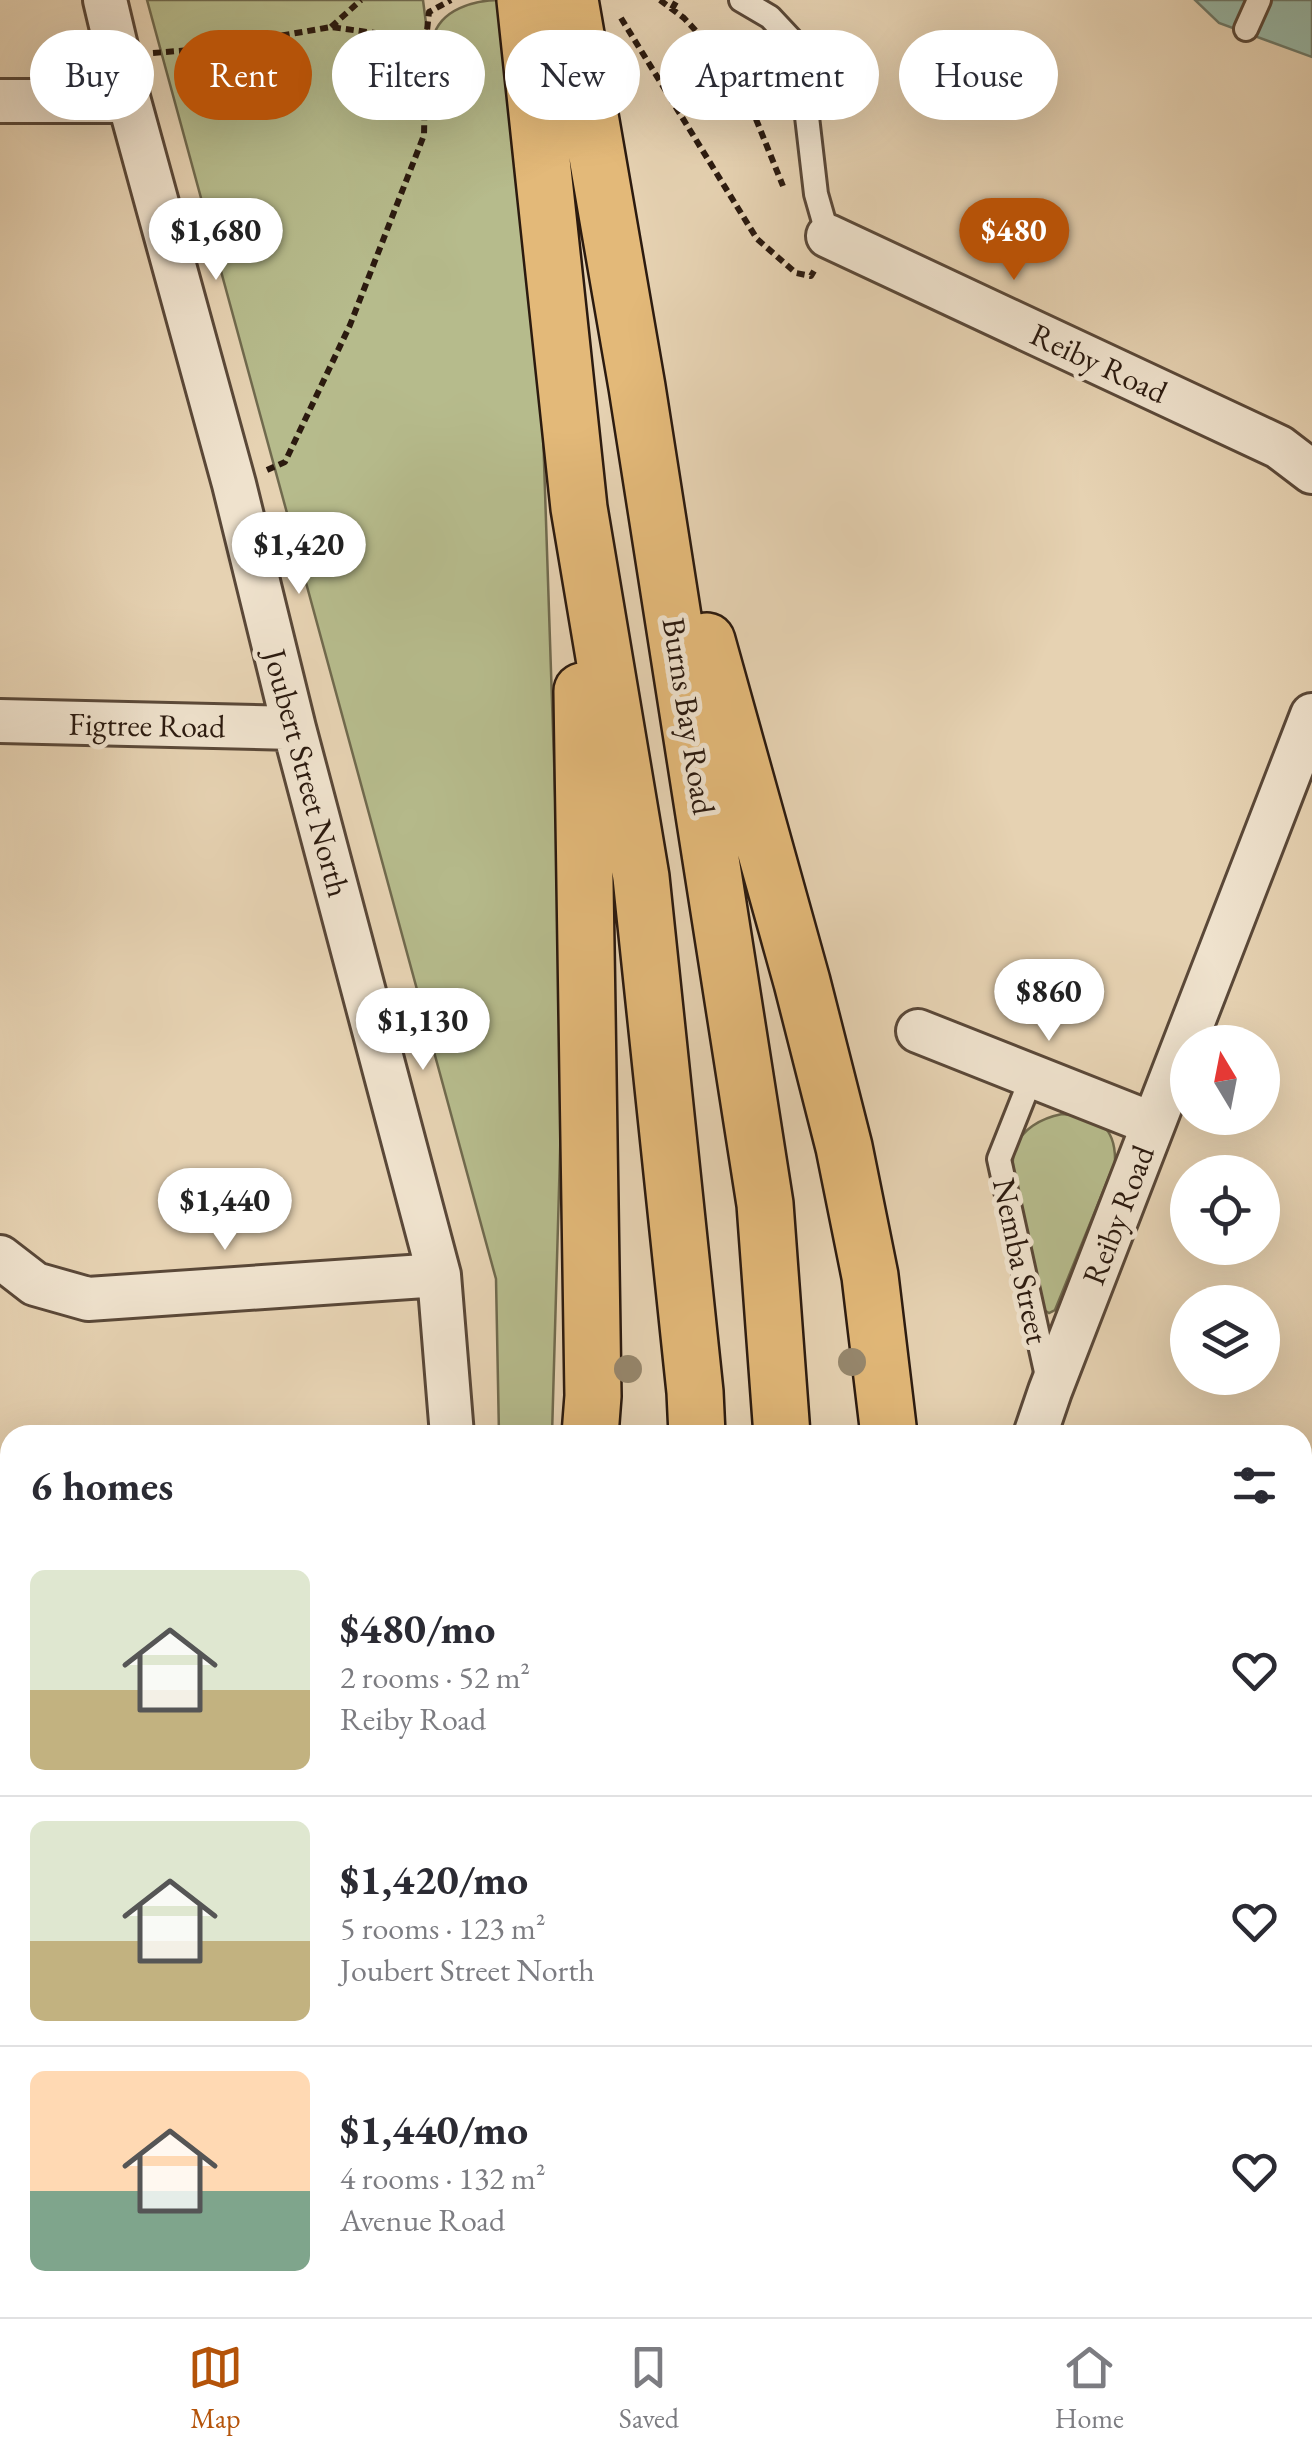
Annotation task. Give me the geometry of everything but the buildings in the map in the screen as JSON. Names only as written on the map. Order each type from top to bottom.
[{"type":"main road","points":[[525,0],[579,508],[641,876],[697,1425]]},
{"type":"main road","name":"Burns Bay Road","points":[[595,8],[637,387],[765,1204],[781,1425]]},
{"type":"main road","points":[[637,387],[802,982],[844,1148],[870,1276],[888,1425]]},
{"type":"main road","points":[[579,508],[594,1422]]},
{"type":"street","name":"Joubert Street North","points":[[106,0],[112,30]]},
{"type":"street","points":[[0,100],[30,100]]},
{"type":"street","name":"Joubert Street North","points":[[134,120],[234,484],[294,728],[439,1275],[451,1425]]},
{"type":"street","name":"Reiby Road","points":[[828,236],[1279,447],[1312,472]]},
{"type":"street","name":"Reiby Road","points":[[1038,1425],[1312,715]]},
{"type":"street","name":"Figtree Road","points":[[0,721],[294,728]]},
{"type":"street","points":[[918,1031],[1153,1124]]},
{"type":"street","points":[[0,1257],[35,1284],[88,1299],[439,1275]]},
{"type":"lane","points":[[741,0],[770,16],[799,48],[816,194],[828,236]]},
{"type":"lane","points":[[1246,29],[1259,0]]},
{"type":"lane","name":"Nemba Street","points":[[1032,1076],[999,1160],[1050,1392]]},
{"type":"path","points":[[331,27],[361,0]]},
{"type":"path","points":[[427,30],[429,12],[451,0]]},
{"type":"path","points":[[595,8],[758,240],[796,273],[811,276],[826,254],[828,236],[787,197],[739,77],[684,18],[660,0]]},
{"type":"path","points":[[672,9],[676,0]]},
{"type":"path","points":[[154,54],[331,27],[353,30]]},
{"type":"path","points":[[234,484],[285,462],[350,325],[424,135],[424,120]]},
{"type":"shaded area","points":[[147,0],[423,0],[427,30],[332,30],[332,120],[485,120],[485,30],[436,30],[460,8],[500,0],[505,43],[505,120],[514,120],[540,341],[561,971],[561,1119],[552,1425],[499,1425],[496,1279],[180,120],[312,120],[312,30],[174,30],[174,99]]},
{"type":"shaded area","points":[[1195,0],[1312,0],[1312,57],[1219,23]]},
{"type":"shaded area","points":[[1062,1114],[1085,1117],[1102,1125],[1112,1139],[1115,1162],[1055,1310],[1049,1313],[1039,1299],[1017,1201],[1013,1163],[1017,1143],[1027,1131]]}]
